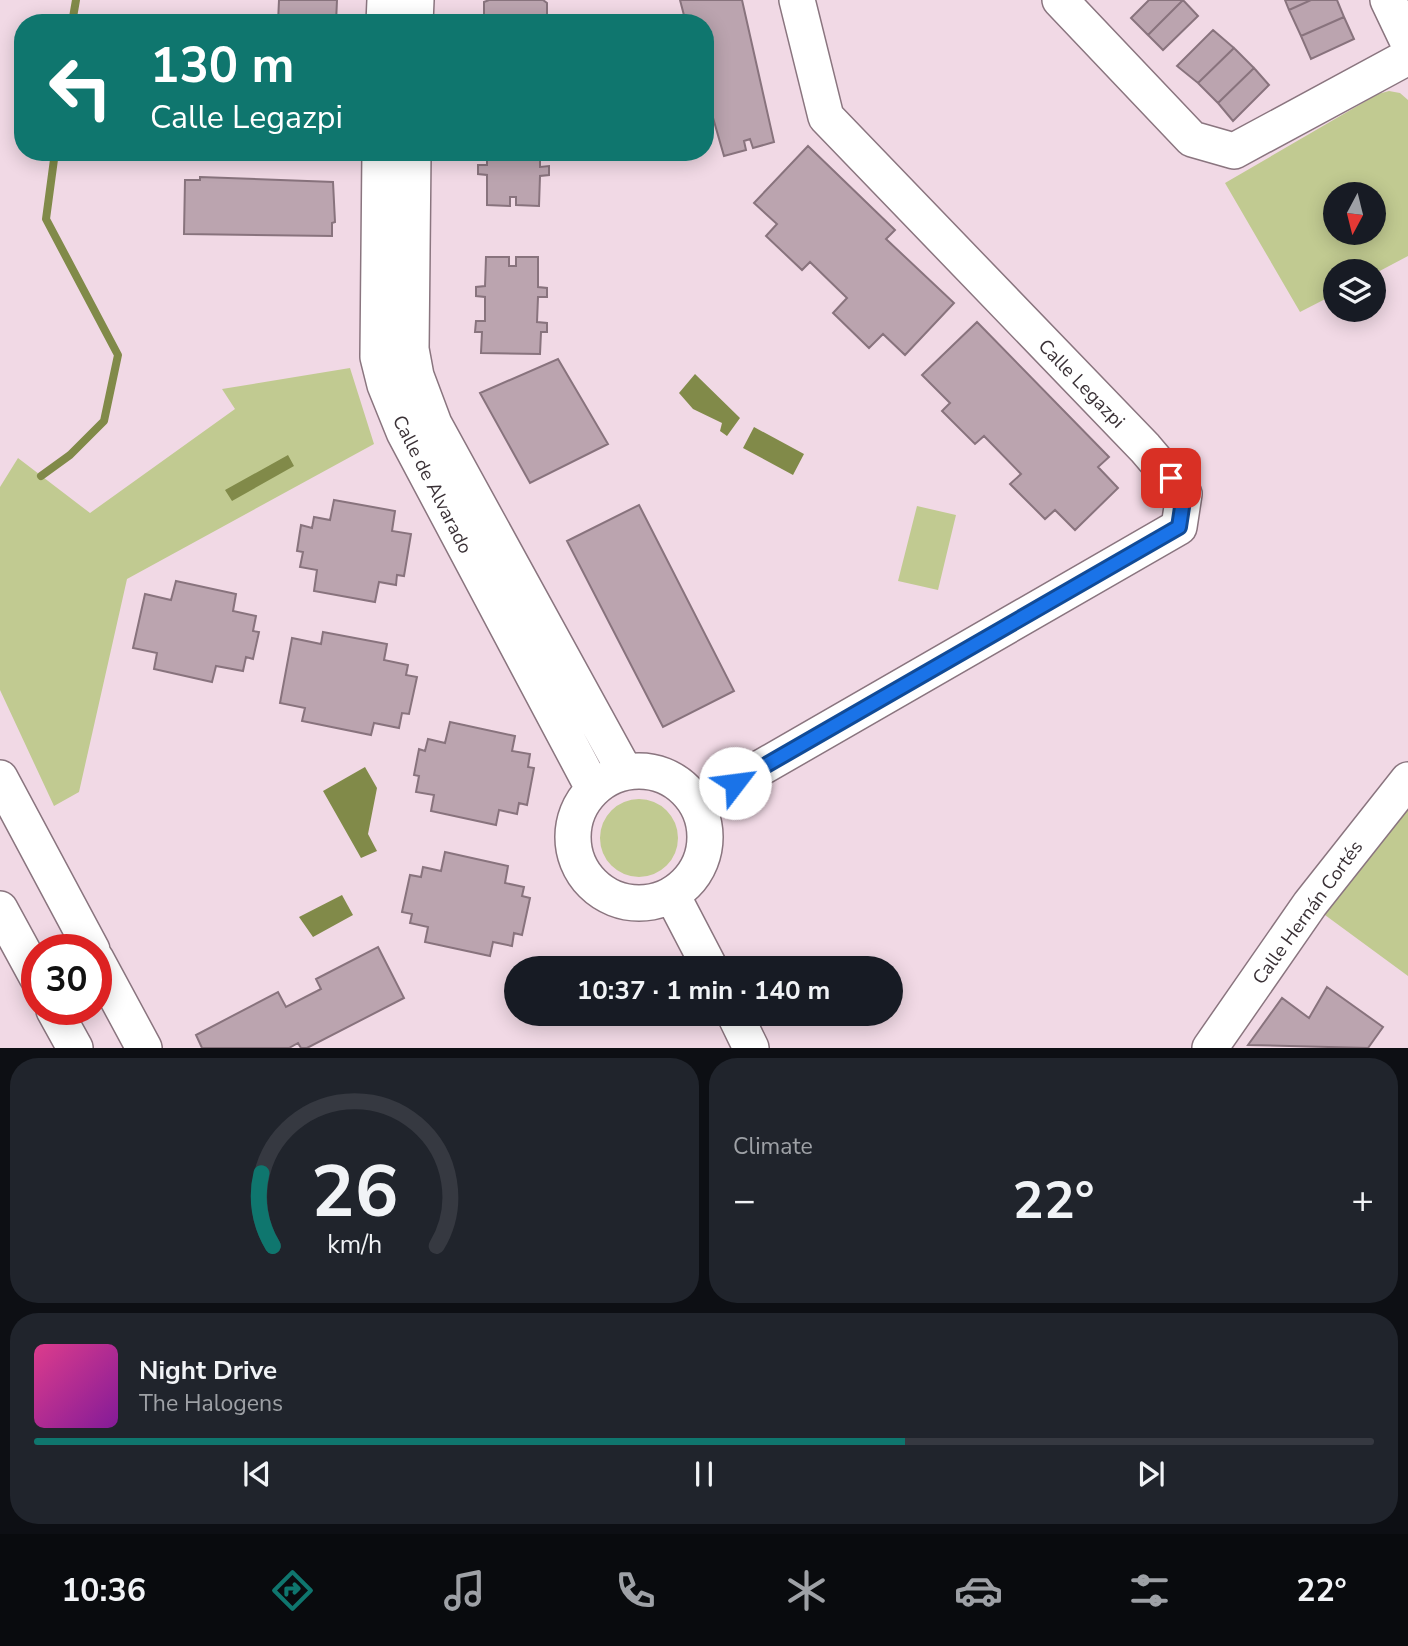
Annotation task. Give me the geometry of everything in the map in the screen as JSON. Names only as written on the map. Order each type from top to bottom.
[{"type":"street","name":"Calle Legazpi","points":[[698,804],[1179,527],[1184,494],[1144,448],[827,117],[797,0]]},
{"type":"street","points":[[1060,0],[1192,139],[1234,151],[1408,57]]},
{"type":"street","points":[[1388,0],[1408,42]]},
{"type":"street","name":"Calle de Alvarado","points":[[380,161],[377,329],[384,385],[404,432],[593,788]]},
{"type":"street","name":"Calle de Alvarado","points":[[413,161],[410,322],[416,376],[434,424],[625,772]]},
{"type":"street","points":[[625,772],[653,772],[679,783],[698,804],[706,829],[704,855],[692,878],[673,895],[643,904],[614,899],[589,882],[575,856],[572,832],[578,808],[593,788],[625,772]]},
{"type":"street","points":[[0,778],[83,934]]},
{"type":"street","name":"Calle Hernán Cortés","points":[[1210,1048],[1310,904],[1408,779]]},
{"type":"street","points":[[673,895],[704,956]]},
{"type":"street","points":[[0,909],[21,948]]},
{"type":"street","points":[[112,989],[144,1048]]},
{"type":"street","points":[[62,1025],[75,1048]]},
{"type":"street","points":[[740,1026],[751,1048]]},
{"type":"shaded area","points":[[1389,91],[1400,93],[1408,100],[1408,256],[1386,268],[1386,259],[1323,259],[1323,300],[1300,312],[1225,183],[1378,94]]},
{"type":"shaded area","points":[[350,368],[374,444],[127,579],[79,792],[54,806],[0,690],[0,487],[18,458],[90,513],[235,409],[222,389]]},
{"type":"shaded area","points":[[695,374],[740,418],[727,436],[720,431],[722,423],[693,409],[679,393]]},
{"type":"shaded area","points":[[754,427],[804,454],[793,475],[743,448]]},
{"type":"shaded area","points":[[288,455],[294,466],[232,501],[225,490]]},
{"type":"shaded area","points":[[917,506],[956,515],[938,590],[898,581]]},
{"type":"shaded area","points":[[365,767],[377,788],[368,834],[377,851],[361,858],[323,791]]},
{"type":"shaded area","points":[[1408,780],[1408,976],[1310,904]]},
{"type":"shaded area","points":[[639,799],[654,802],[667,810],[675,823],[678,838],[675,853],[667,866],[654,874],[639,877],[624,874],[611,866],[603,853],[600,838],[603,823],[611,810],[624,802]]},
{"type":"shaded area","points":[[342,895],[353,915],[313,937],[299,917]]},
{"type":"building","points":[[279,0],[337,0],[336,14],[278,14]]},
{"type":"building","points":[[543,0],[547,3],[547,14],[484,14],[484,2]]},
{"type":"building","points":[[680,0],[742,0],[774,142],[753,148],[750,139],[744,141],[746,150],[724,156],[714,121],[714,14],[684,14]]},
{"type":"building","points":[[1149,0],[1183,0],[1148,35],[1131,18]]},
{"type":"building","points":[[1183,0],[1198,16],[1163,50],[1148,35]]},
{"type":"building","points":[[1285,0],[1311,0],[1289,10]]},
{"type":"building","points":[[1311,0],[1337,0],[1344,17],[1301,36],[1289,10]]},
{"type":"building","points":[[1344,17],[1354,39],[1311,59],[1301,36]]},
{"type":"building","points":[[1213,30],[1234,48],[1198,83],[1177,66]]},
{"type":"building","points":[[1234,48],[1254,68],[1218,103],[1198,83]]},
{"type":"building","points":[[1254,68],[1269,85],[1233,121],[1218,103]]},
{"type":"building","points":[[808,146],[895,230],[886,239],[954,303],[905,355],[883,334],[869,348],[833,313],[847,298],[810,262],[802,270],[766,236],[777,224],[754,203]]},
{"type":"building","points":[[487,161],[540,161],[540,167],[549,166],[549,175],[540,176],[539,206],[516,205],[516,197],[510,197],[510,206],[487,205],[487,175],[478,174],[478,165],[487,165]]},
{"type":"building","points":[[200,177],[333,182],[335,222],[332,223],[332,236],[184,234],[185,180],[200,180]]},
{"type":"building","points":[[486,257],[509,257],[509,266],[516,266],[516,257],[538,257],[538,287],[547,288],[547,297],[538,297],[537,322],[547,323],[547,332],[541,332],[540,354],[481,353],[482,332],[475,332],[476,321],[485,321],[485,297],[476,296],[476,287],[485,286]]},
{"type":"building","points":[[977,322],[1109,457],[1098,467],[1118,488],[1075,530],[1055,510],[1045,519],[1010,484],[1021,474],[984,436],[975,444],[942,411],[950,403],[922,375]]},
{"type":"building","points":[[558,359],[608,444],[530,483],[480,393]]},
{"type":"building","points":[[334,500],[395,511],[392,531],[411,534],[404,576],[397,575],[396,585],[379,582],[375,602],[314,591],[317,570],[300,567],[303,552],[297,551],[301,525],[312,528],[314,517],[330,520]]},
{"type":"building","points":[[639,505],[734,691],[663,727],[567,541]]},
{"type":"building","points":[[176,581],[236,594],[233,611],[256,616],[253,631],[259,632],[253,659],[246,657],[243,671],[216,666],[212,682],[154,669],[157,653],[133,648],[145,594],[171,600]]},
{"type":"building","points":[[323,632],[387,644],[384,660],[408,665],[406,675],[417,677],[409,714],[402,713],[399,728],[374,723],[371,735],[302,721],[305,708],[280,703],[292,638],[321,644]]},
{"type":"building","points":[[450,722],[515,736],[512,751],[530,754],[528,767],[534,768],[527,805],[519,803],[517,814],[499,810],[496,825],[431,811],[434,795],[416,792],[419,776],[414,775],[419,749],[425,751],[428,739],[445,743]]},
{"type":"building","points":[[445,852],[508,866],[505,883],[524,887],[522,896],[530,898],[522,935],[514,933],[512,946],[493,942],[490,956],[425,942],[428,927],[410,923],[412,914],[402,912],[410,875],[421,877],[423,867],[441,871]]},
{"type":"building","points":[[378,947],[404,998],[307,1048],[301,1048],[298,1043],[289,1048],[202,1048],[196,1035],[278,992],[286,1007],[321,989],[316,979]]},
{"type":"building","points":[[1327,987],[1383,1027],[1368,1048],[1248,1045],[1282,998],[1309,1018]]},
{"type":"waterway","points":[[74,14],[76,0]]},
{"type":"waterway","points":[[41,476],[70,455],[104,421],[118,355],[46,219],[54,161]]},
{"type":"route","points":[[735,783],[1179,527],[1184,494],[1171,478]]}]
